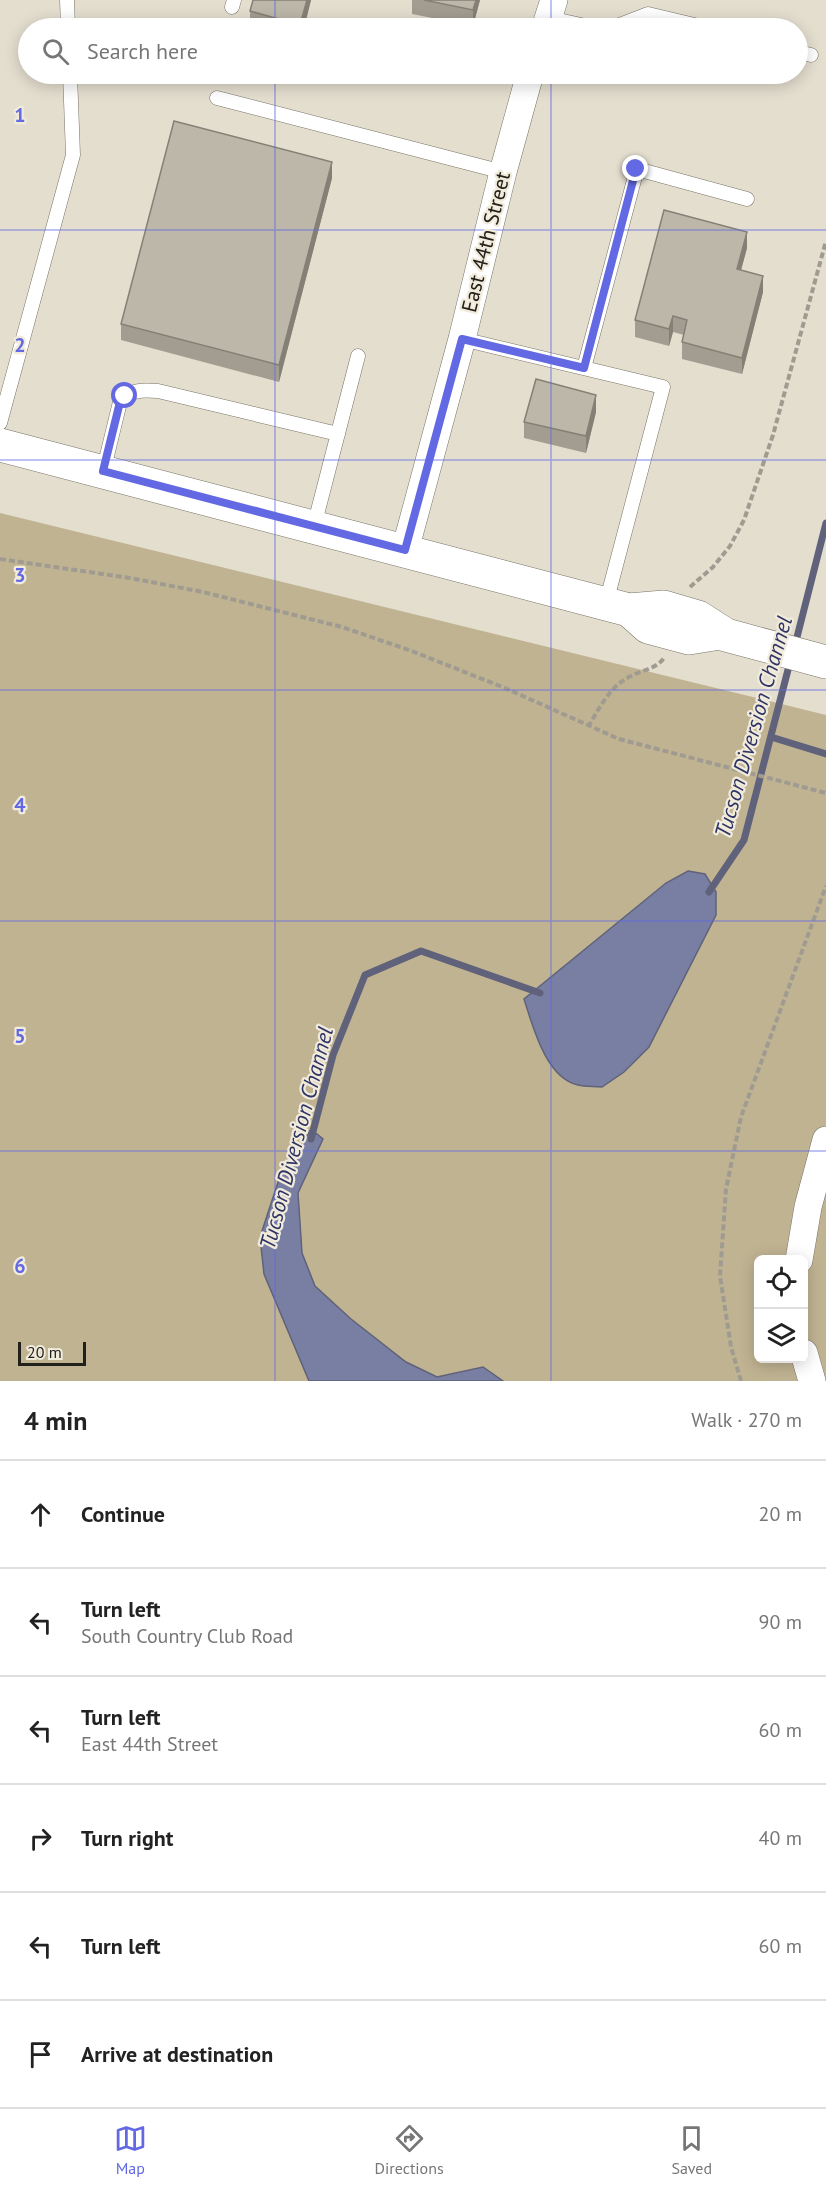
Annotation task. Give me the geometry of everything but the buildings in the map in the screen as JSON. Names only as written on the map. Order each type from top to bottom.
[{"type":"street","name":"East 44th Street","points":[[405,550],[527,84]]},
{"type":"street","points":[[0,445],[618,607],[648,627],[689,638],[723,634],[826,662]]},
{"type":"street","points":[[800,1255],[808,1207],[826,1140]]},
{"type":"street","points":[[807,1363],[812,1381]]},
{"type":"lane","points":[[67,0],[68,18]]},
{"type":"lane","points":[[638,18],[648,14],[665,18]]},
{"type":"lane","points":[[0,423],[73,155],[70,84]]},
{"type":"lane","points":[[217,98],[503,172]]},
{"type":"lane","points":[[584,368],[636,169],[747,199]]},
{"type":"lane","points":[[462,339],[663,387],[618,607]]},
{"type":"lane","points":[[314,526],[358,356]]},
{"type":"lane","points":[[103,471],[120,402],[132,392],[142,390],[158,391],[338,434]]},
{"type":"path","points":[[687,591],[713,567],[730,546],[744,520],[773,435],[826,241]]},
{"type":"path","points":[[0,559],[130,578],[204,592],[342,627],[409,650],[619,739],[826,793]]},
{"type":"path","points":[[588,727],[601,704],[621,681],[656,666],[665,658],[668,648]]},
{"type":"path","points":[[741,1381],[731,1347],[720,1276],[726,1189],[741,1117],[826,886]]},
{"type":"shaded area","points":[[0,513],[826,715],[826,1381],[0,1381]]},
{"type":"water","points":[[688,871],[705,874],[716,892],[716,915],[649,1047],[624,1072],[602,1087],[581,1086],[567,1080],[557,1073],[542,1050],[524,999],[666,883]]},
{"type":"water","points":[[311,1129],[323,1139],[298,1193],[302,1253],[315,1286],[351,1319],[406,1362],[437,1377],[483,1367],[503,1381],[309,1381],[264,1274],[260,1237],[281,1173]]},
{"type":"waterway","name":"Tucson Diversion Channel","points":[[795,645],[826,523]]},
{"type":"waterway","name":"Tucson Diversion Channel","points":[[709,892],[744,840],[790,662]]},
{"type":"waterway","points":[[771,737],[826,754]]},
{"type":"waterway","name":"Tucson Diversion Channel","points":[[311,1139],[333,1055],[365,975],[421,951],[540,993]]},
{"type":"route","points":[[125,396],[120,402],[103,471],[405,550],[462,339],[584,368],[636,169]]}]
